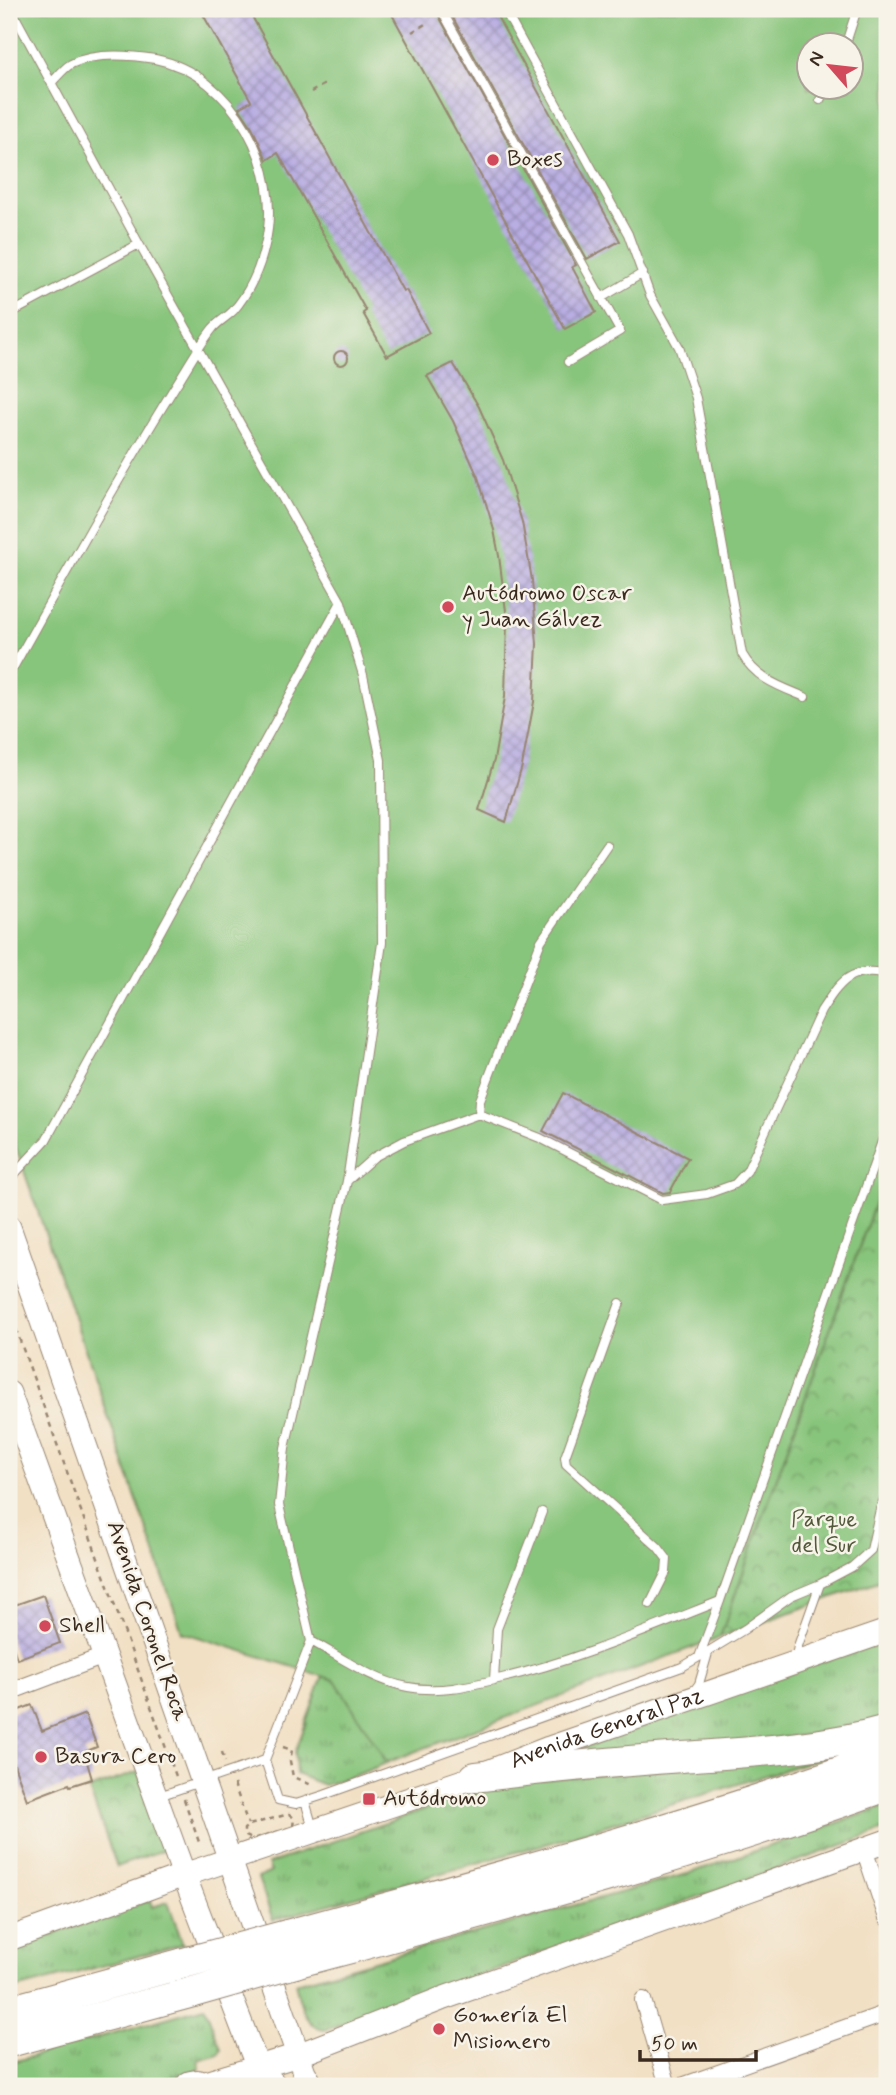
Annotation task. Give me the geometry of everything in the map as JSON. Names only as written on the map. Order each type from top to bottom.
[{"type":"highway","points":[[475,1777],[565,1766],[807,1748],[853,1740],[887,1730]]},
{"type":"highway","points":[[9,2011],[531,1868],[680,1824],[887,1755]]},
{"type":"highway","points":[[9,2042],[523,1901],[733,1839],[887,1786]]},
{"type":"street","name":"Avenida Coronel Roca","points":[[9,1227],[298,2055],[312,2086]]},
{"type":"street","points":[[9,1393],[16,1435],[104,1656],[258,2068],[276,2086]]},
{"type":"street","name":"Avenida General Paz","points":[[9,1939],[184,1875],[475,1777],[549,1748],[887,1631]]},
{"type":"street","points":[[9,1692],[104,1656]]},
{"type":"street","points":[[194,2086],[298,2055],[440,1999],[887,1841]]},
{"type":"street","points":[[864,1849],[887,1918]]},
{"type":"street","points":[[643,2000],[668,2086]]},
{"type":"street","points":[[682,2086],[887,2013]]},
{"type":"lane","points":[[11,9],[139,244],[341,602],[363,675],[381,760],[382,943],[347,1181],[285,1448],[279,1505],[311,1641],[265,1759],[156,1797]]},
{"type":"lane","points":[[441,9],[620,331],[568,362]]},
{"type":"lane","points":[[504,9],[628,234],[650,295],[679,346],[696,398],[742,653],[749,667],[761,677],[805,697]]},
{"type":"lane","points":[[850,32],[857,9]]},
{"type":"lane","points":[[9,675],[114,488],[200,348],[214,327],[233,310],[248,289],[266,243],[270,209],[262,162],[235,111],[205,81],[157,60],[108,56],[70,64],[52,82]]},
{"type":"lane","points":[[9,314],[139,244]]},
{"type":"lane","points":[[601,298],[643,273]]},
{"type":"lane","points":[[9,1180],[46,1140],[341,602]]},
{"type":"lane","points":[[479,1114],[480,1100],[541,941],[607,845]]},
{"type":"lane","points":[[347,1181],[374,1157],[404,1141],[479,1114],[540,1138],[662,1200],[707,1194],[734,1184],[747,1171],[821,1011],[836,989],[853,973],[870,971],[887,974]]},
{"type":"lane","points":[[699,1657],[887,1127]]},
{"type":"lane","points":[[620,1303],[565,1457],[566,1464],[658,1547],[667,1559],[666,1572],[650,1604]]},
{"type":"lane","points":[[265,1759],[278,1800],[296,1804],[682,1667],[708,1653],[791,1596],[852,1567],[871,1550],[880,1509],[887,1492]]},
{"type":"lane","points":[[494,1680],[497,1629],[542,1512]]},
{"type":"lane","points":[[795,1664],[798,1646],[820,1584]]},
{"type":"lane","points":[[311,1641],[389,1682],[430,1689],[463,1687],[539,1669],[586,1654],[720,1601]]},
{"type":"lane","points":[[685,1701],[699,1684],[708,1653]]},
{"type":"lane","points":[[305,1801],[314,1832]]},
{"type":"path","points":[[411,32],[427,23]]},
{"type":"path","points":[[311,92],[325,84]]},
{"type":"path","points":[[9,1310],[200,1845]]},
{"type":"path","points":[[273,1743],[292,1750],[290,1761],[293,1777],[299,1782],[311,1783],[324,1795]]},
{"type":"path","points":[[222,1752],[249,1825]]},
{"type":"green space","name":"Autódromo Oscar y Juan Gálvez","points":[[9,9],[887,9],[887,1169],[720,1637],[387,1762],[335,1680],[182,1632],[9,1127]]},
{"type":"green space","name":"Parque del Sur","points":[[887,1169],[887,1578],[720,1637]]},
{"type":"green space","points":[[887,1638],[887,1719],[808,1735],[546,1761]]},
{"type":"green space","points":[[323,1676],[336,1679],[451,1737],[324,1785],[296,1774],[295,1753]]},
{"type":"green space","points":[[837,1753],[552,1842],[273,1920],[258,1878],[271,1872],[268,1864],[500,1783]]},
{"type":"green space","points":[[138,1772],[165,1849],[117,1867],[89,1789]]},
{"type":"green space","points":[[887,1806],[887,1829],[324,2030],[311,2024],[301,2004],[295,1983],[687,1874]]},
{"type":"green space","points":[[150,1900],[152,1907],[168,1902],[183,1944],[9,1991],[9,1950]]},
{"type":"green space","points":[[205,2007],[221,2049],[219,2054],[198,2060],[200,2069],[142,2086],[9,2086],[9,2063]]},
{"type":"building","points":[[200,9],[248,9],[403,291],[406,290],[429,333],[387,356],[363,313],[366,311],[278,153],[267,160],[252,127],[239,108],[251,101]]},
{"type":"building","name":"Boxes","points":[[389,9],[435,9],[576,265],[572,267],[596,312],[565,329]]},
{"type":"building","points":[[448,9],[493,9],[620,241],[587,259]]},
{"type":"building","points":[[338,351],[344,351],[348,358],[344,365],[338,365],[334,361],[334,355]]},
{"type":"building","points":[[453,363],[479,407],[503,460],[522,522],[532,580],[537,644],[534,702],[522,766],[506,822],[479,810],[494,760],[505,697],[507,619],[499,556],[478,477],[453,421],[427,376]]},
{"type":"building","points":[[563,1093],[688,1158],[670,1192],[663,1193],[543,1131]]},
{"type":"building","points":[[43,1595],[60,1643],[17,1659],[9,1635],[9,1607]]},
{"type":"building","name":"Basura Cero","points":[[32,1705],[42,1731],[85,1714],[97,1747],[84,1752],[92,1779],[70,1786],[69,1784],[27,1800],[9,1751],[9,1714]]},
{"type":"place","name":"Boxes","points":[[493,160]]},
{"type":"place","name":"Autódromo Oscar y Juan Gálvez","points":[[448,607]]},
{"type":"place","name":"Shell","points":[[45,1626]]},
{"type":"place","name":"Basura Cero","points":[[41,1757]]},
{"type":"place","name":"Autódromo","points":[[369,1799]]},
{"type":"place","name":"Gomería El Misionero","points":[[439,2029]]}]
